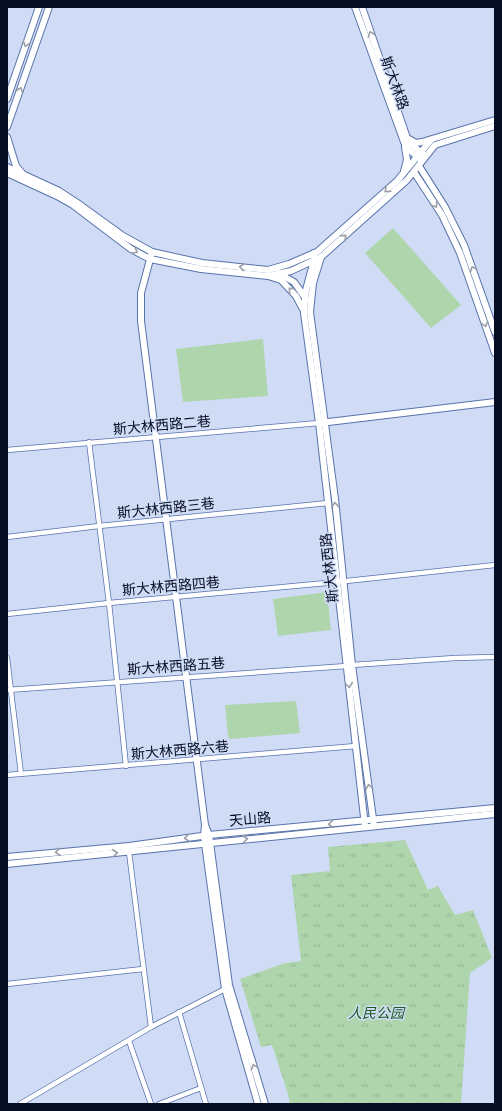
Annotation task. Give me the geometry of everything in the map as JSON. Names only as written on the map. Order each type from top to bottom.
[{"type":"main road","points":[[7,98],[39,7]]},
{"type":"main road","points":[[7,127],[49,7]]},
{"type":"main road","name":"斯大林路","points":[[355,7],[405,140],[411,144],[421,159],[464,245],[495,332]]},
{"type":"main road","name":"斯大林路","points":[[362,7],[405,140]]},
{"type":"main road","points":[[268,276],[291,271],[321,257],[401,186],[414,172],[433,142],[495,120]]},
{"type":"main road","points":[[402,175],[407,160],[405,140],[416,143],[433,142],[495,126]]},
{"type":"main road","points":[[7,137],[16,166],[26,179]]},
{"type":"main road","points":[[268,270],[289,264],[317,252],[421,159]]},
{"type":"main road","points":[[7,167],[73,206],[131,249],[150,259],[201,269],[268,276],[281,280],[296,296],[304,313]]},
{"type":"main road","points":[[414,172],[442,215],[460,253],[495,353]]},
{"type":"main road","points":[[7,173],[59,191],[123,236],[152,252],[202,263],[268,270],[278,274],[294,282],[310,307]]},
{"type":"main road","points":[[7,180],[26,179]]},
{"type":"main road","points":[[152,252],[144,279],[140,307],[141,321],[225,988],[258,1104]]},
{"type":"main road","points":[[304,313],[306,290],[314,260],[314,253]]},
{"type":"main road","points":[[310,307],[313,283],[321,257]]},
{"type":"main road","name":"斯大林西路","points":[[310,307],[328,503],[340,582],[365,823]]},
{"type":"main road","name":"斯大林西路","points":[[304,313],[335,499],[340,582]]},
{"type":"main road","points":[[321,422],[495,402]]},
{"type":"main road","name":"斯大林西路","points":[[349,665],[374,823]]},
{"type":"main road","name":"天山路","points":[[374,823],[495,808]]},
{"type":"main road","name":"天山路","points":[[7,857],[129,846],[206,835],[495,814]]},
{"type":"main road","name":"天山路","points":[[7,864],[129,852],[365,823]]},
{"type":"main road","points":[[207,843],[229,985],[265,1104]]},
{"type":"street","name":"斯大林西路二巷","points":[[7,450],[321,422]]},
{"type":"street","points":[[88,442],[109,603],[116,682],[126,766]]},
{"type":"street","name":"斯大林西路三巷","points":[[7,537],[99,526],[328,503]]},
{"type":"street","name":"斯大林西路四巷","points":[[7,614],[340,582],[495,565]]},
{"type":"street","name":"斯大林西路五巷","points":[[9,689],[455,658],[495,657]]},
{"type":"street","points":[[7,658],[9,689],[21,774]]},
{"type":"street","name":"斯大林西路六巷","points":[[7,775],[356,746]]},
{"type":"street","points":[[129,852],[136,897],[143,969],[151,1027]]},
{"type":"street","points":[[7,984],[143,969]]},
{"type":"street","points":[[20,1104],[151,1027],[225,988]]},
{"type":"street","points":[[179,1012],[206,1104]]},
{"type":"street","points":[[128,1041],[151,1104]]},
{"type":"street","points":[[159,1104],[201,1088]]},
{"type":"green space","points":[[393,228],[461,305],[431,328],[365,253]]},
{"type":"green space","points":[[263,339],[268,396],[183,402],[176,349]]},
{"type":"green space","points":[[327,592],[331,630],[278,636],[273,599]]},
{"type":"green space","points":[[296,701],[300,733],[230,739],[228,736],[225,705]]},
{"type":"green space","name":"人民公园","points":[[405,840],[428,890],[438,886],[455,915],[473,910],[492,958],[470,973],[461,1104],[290,1104],[272,1045],[261,1047],[240,979],[285,963],[301,961],[291,875],[330,871],[328,847]]}]
